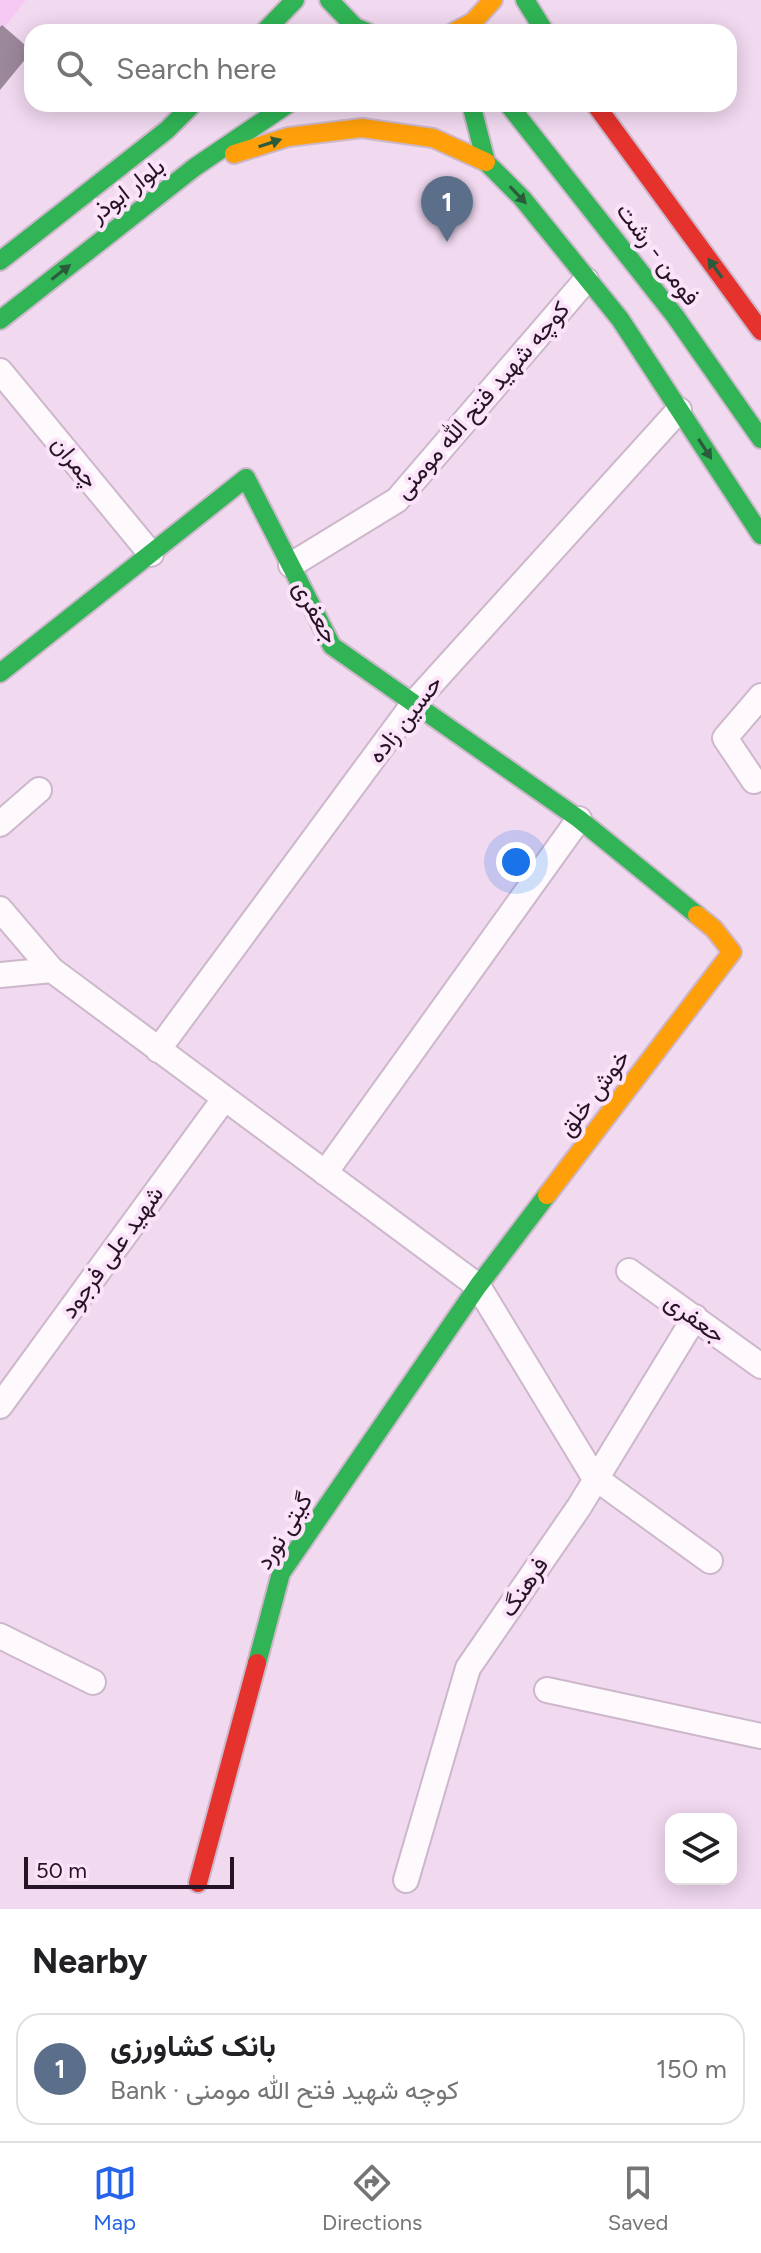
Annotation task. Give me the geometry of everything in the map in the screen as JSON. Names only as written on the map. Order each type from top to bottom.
[{"type":"street","points":[[272,24],[295,0]]},
{"type":"street","points":[[329,0],[352,24]]},
{"type":"street","points":[[469,24],[493,0]]},
{"type":"street","points":[[525,0],[540,24]]},
{"type":"street","name":"بلوار ابوذر","points":[[0,261],[167,130],[185,112]]},
{"type":"street","name":"بلوار ابوذر","points":[[0,320],[195,167],[276,112]]},
{"type":"street","points":[[473,112],[486,162]]},
{"type":"street","name":"فومن - رشت","points":[[515,112],[558,162],[672,312],[761,439]]},
{"type":"street","points":[[601,112],[761,331]]},
{"type":"street","points":[[195,167],[288,137],[362,128],[433,138],[486,162],[522,198],[620,319],[761,535]]},
{"type":"street","name":"کوچه شهید فتح الله مومنی","points":[[291,565],[397,500],[586,280]]},
{"type":"street","name":"چمران","points":[[0,371],[151,554]]},
{"type":"street","name":"حسین زاده","points":[[158,1050],[414,703],[679,410]]},
{"type":"street","name":"جعفری","points":[[0,673],[246,478],[332,646],[579,819],[714,929]]},
{"type":"street","points":[[754,781],[725,738],[761,696]]},
{"type":"street","points":[[0,824],[39,790]]},
{"type":"street","points":[[325,1173],[579,819]]},
{"type":"street","points":[[0,909],[52,970],[478,1286],[594,1477],[710,1561]]},
{"type":"street","name":"خوش خلق","points":[[478,1286],[732,952],[714,929]]},
{"type":"street","points":[[0,975],[52,970]]},
{"type":"street","name":"شهید علی فرجود","points":[[0,1406],[224,1099]]},
{"type":"street","name":"جعفری","points":[[629,1271],[761,1366]]},
{"type":"street","name":"گیتی نورد","points":[[198,1883],[281,1573],[478,1286]]},
{"type":"street","name":"فرهنگ","points":[[406,1880],[468,1668],[579,1507],[594,1477],[695,1317]]},
{"type":"street","points":[[0,1636],[93,1682]]},
{"type":"street","points":[[547,1690],[761,1736]]},
{"type":"shaded area","points":[[0,0],[26,0],[0,33]]},
{"type":"building","points":[[2,25],[24,44],[24,61],[0,90]]},
{"type":"traffic: fast","points":[[272,24],[295,0]]},
{"type":"traffic: fast","points":[[329,0],[352,24]]},
{"type":"traffic: fast","points":[[525,0],[540,24]]},
{"type":"traffic: fast","points":[[0,261],[167,130],[185,112]]},
{"type":"traffic: fast","points":[[0,320],[195,167],[276,112]]},
{"type":"traffic: fast","points":[[473,112],[486,162],[522,198],[620,319],[761,535]]},
{"type":"traffic: fast","points":[[514,112],[675,316],[761,439]]},
{"type":"traffic: fast","points":[[0,673],[246,478],[332,646],[579,819],[697,915]]},
{"type":"traffic: fast","points":[[257,1663],[281,1573],[478,1286],[547,1195]]},
{"type":"traffic: slow","points":[[469,24],[493,0]]},
{"type":"traffic: slow","points":[[234,154],[288,137],[362,128],[433,138],[486,162]]},
{"type":"traffic: slow","points":[[547,1195],[732,952],[714,929],[697,915]]},
{"type":"traffic: jam","points":[[601,112],[761,331]]},
{"type":"traffic: jam","points":[[198,1883],[257,1663]]},
{"type":"place","name":"بانک کشاورزی","points":[[447,242]]}]
